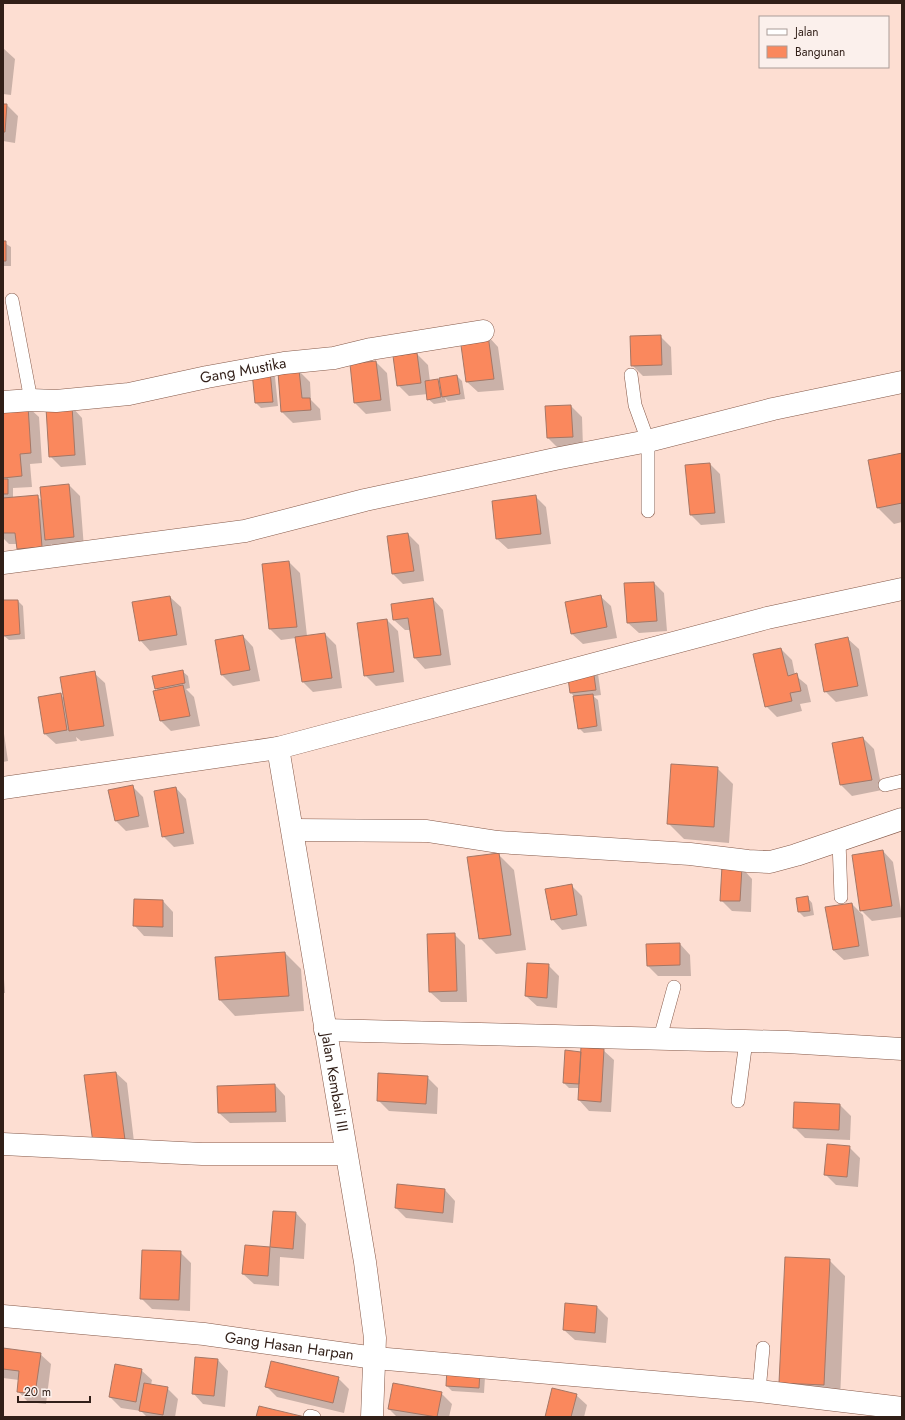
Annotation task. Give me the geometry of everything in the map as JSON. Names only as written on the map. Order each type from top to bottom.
[{"type":"street","name":"Gang Mustika","points":[[3,402],[31,400],[56,401],[129,394],[207,377],[284,363],[334,358],[371,349],[483,331]]},
{"type":"street","points":[[3,564],[246,531],[365,500],[555,459],[648,441],[773,409],[902,382]]},
{"type":"street","points":[[3,788],[278,748],[766,618],[902,589]]},
{"type":"street","name":"Jalan Kembali III","points":[[278,748],[366,1270],[374,1329],[375,1358],[372,1417]]},
{"type":"street","points":[[293,830],[427,831],[498,842],[690,854],[770,862],[839,841],[902,819]]},
{"type":"street","points":[[325,1030],[660,1038],[902,1049]]},
{"type":"street","points":[[3,1144],[202,1154],[346,1154]]},
{"type":"street","name":"Gang Hasan Harpan","points":[[3,1316],[204,1334],[375,1358],[758,1391],[902,1408]]},
{"type":"lane","points":[[12,300],[31,400]]},
{"type":"lane","points":[[631,375],[635,405],[648,441],[648,511]]},
{"type":"lane","points":[[885,785],[902,781]]},
{"type":"lane","points":[[839,841],[841,897]]},
{"type":"lane","points":[[660,1038],[674,987]]},
{"type":"lane","points":[[738,1100],[746,1041]]},
{"type":"lane","points":[[758,1391],[763,1348]]},
{"type":"building","points":[[3,104],[7,104],[5,132],[3,132]]},
{"type":"building","points":[[3,241],[6,241],[6,261],[3,261]]},
{"type":"building","points":[[488,335],[494,379],[466,382],[460,338]]},
{"type":"building","points":[[661,335],[662,365],[631,366],[630,336]]},
{"type":"building","points":[[417,353],[421,383],[397,386],[393,356]]},
{"type":"building","points":[[376,361],[381,400],[354,403],[350,364]]},
{"type":"building","points":[[299,370],[302,398],[310,398],[311,410],[281,412],[278,372]]},
{"type":"building","points":[[270,371],[273,402],[255,403],[252,372]]},
{"type":"building","points":[[457,375],[460,394],[442,397],[439,378]]},
{"type":"building","points":[[438,379],[441,397],[427,400],[425,381]]},
{"type":"building","points":[[571,405],[573,437],[547,438],[545,406]]},
{"type":"building","points":[[28,406],[31,453],[20,454],[22,476],[3,478],[3,407]]},
{"type":"building","points":[[72,406],[75,455],[49,457],[46,408]]},
{"type":"building","points":[[902,453],[902,503],[877,508],[868,460]]},
{"type":"building","points":[[710,463],[715,513],[690,515],[685,465]]},
{"type":"building","points":[[3,479],[8,479],[8,494],[3,494]]},
{"type":"building","points":[[69,484],[74,537],[45,540],[40,487]]},
{"type":"building","points":[[38,495],[42,547],[17,549],[15,533],[3,533],[3,498]]},
{"type":"building","points":[[536,495],[541,534],[496,539],[492,501]]},
{"type":"building","points":[[408,533],[414,571],[392,574],[387,536]]},
{"type":"building","points":[[289,561],[297,627],[269,629],[262,564]]},
{"type":"building","points":[[654,582],[657,621],[627,623],[624,583]]},
{"type":"building","points":[[601,595],[607,627],[571,634],[565,602]]},
{"type":"building","points":[[170,596],[177,635],[139,641],[132,602]]},
{"type":"building","points":[[433,598],[441,655],[414,658],[408,618],[393,620],[391,604]]},
{"type":"building","points":[[3,600],[18,600],[20,634],[3,636]]},
{"type":"building","points":[[387,619],[394,672],[364,676],[357,623]]},
{"type":"building","points":[[325,633],[332,678],[302,682],[295,637]]},
{"type":"building","points":[[243,635],[250,670],[221,675],[215,640]]},
{"type":"building","points":[[848,637],[858,686],[824,692],[815,644]]},
{"type":"building","points":[[781,648],[788,676],[797,673],[801,691],[790,693],[792,701],[765,707],[753,654]]},
{"type":"building","points":[[593,668],[596,690],[570,693],[567,671]]},
{"type":"building","points":[[183,670],[185,683],[155,689],[152,676]]},
{"type":"building","points":[[95,671],[104,726],[69,731],[60,677]]},
{"type":"building","points":[[183,685],[190,716],[160,721],[153,691]]},
{"type":"building","points":[[61,693],[67,730],[44,734],[38,697]]},
{"type":"building","points":[[593,694],[597,726],[578,729],[573,696]]},
{"type":"building","points":[[863,737],[872,780],[840,785],[832,743]]},
{"type":"building","points":[[671,764],[718,767],[714,827],[667,824]]},
{"type":"building","points":[[133,785],[139,816],[115,821],[108,790]]},
{"type":"building","points":[[176,787],[184,833],[162,837],[154,791]]},
{"type":"building","points":[[883,850],[892,906],[860,911],[852,855]]},
{"type":"building","points":[[499,853],[511,935],[479,939],[467,857]]},
{"type":"building","points":[[722,866],[742,867],[740,901],[720,901]]},
{"type":"building","points":[[572,884],[577,915],[551,920],[545,889]]},
{"type":"building","points":[[808,896],[810,911],[798,912],[796,898]]},
{"type":"building","points":[[134,899],[163,900],[163,927],[133,926]]},
{"type":"building","points":[[852,903],[859,946],[833,950],[825,907]]},
{"type":"building","points":[[455,933],[457,991],[429,992],[427,934]]},
{"type":"building","points":[[680,943],[680,965],[647,966],[646,944]]},
{"type":"building","points":[[285,952],[289,996],[219,1000],[215,957]]},
{"type":"building","points":[[527,963],[549,964],[547,998],[525,996]]},
{"type":"building","points":[[581,1047],[604,1049],[601,1102],[578,1100]]},
{"type":"building","points":[[565,1050],[581,1052],[579,1084],[563,1083]]},
{"type":"building","points":[[116,1072],[125,1140],[93,1143],[84,1075]]},
{"type":"building","points":[[378,1073],[428,1076],[426,1104],[377,1101]]},
{"type":"building","points":[[275,1084],[276,1112],[218,1113],[217,1086]]},
{"type":"building","points":[[794,1102],[840,1104],[839,1130],[793,1128]]},
{"type":"building","points":[[827,1144],[850,1146],[847,1177],[824,1175]]},
{"type":"building","points":[[397,1184],[445,1189],[443,1213],[395,1208]]},
{"type":"building","points":[[273,1211],[296,1212],[293,1249],[270,1247]]},
{"type":"building","points":[[245,1245],[270,1247],[268,1276],[242,1274]]},
{"type":"building","points":[[142,1250],[181,1251],[179,1300],[140,1299]]},
{"type":"building","points":[[785,1257],[830,1259],[824,1385],[779,1383]]},
{"type":"building","points":[[565,1303],[597,1306],[595,1333],[563,1330]]},
{"type":"building","points":[[3,1348],[41,1353],[35,1394],[17,1392],[19,1371],[3,1369]]},
{"type":"building","points":[[195,1357],[218,1359],[214,1396],[192,1394]]},
{"type":"building","points":[[271,1361],[339,1377],[333,1403],[265,1387]]},
{"type":"building","points":[[115,1364],[142,1369],[136,1402],[109,1397]]},
{"type":"building","points":[[447,1368],[480,1371],[479,1388],[446,1386]]},
{"type":"building","points":[[144,1383],[168,1387],[163,1415],[139,1411]]},
{"type":"building","points":[[393,1383],[442,1392],[437,1417],[388,1409]]},
{"type":"building","points":[[552,1388],[577,1394],[571,1417],[545,1417]]},
{"type":"building","points":[[259,1406],[305,1417],[256,1417]]}]
